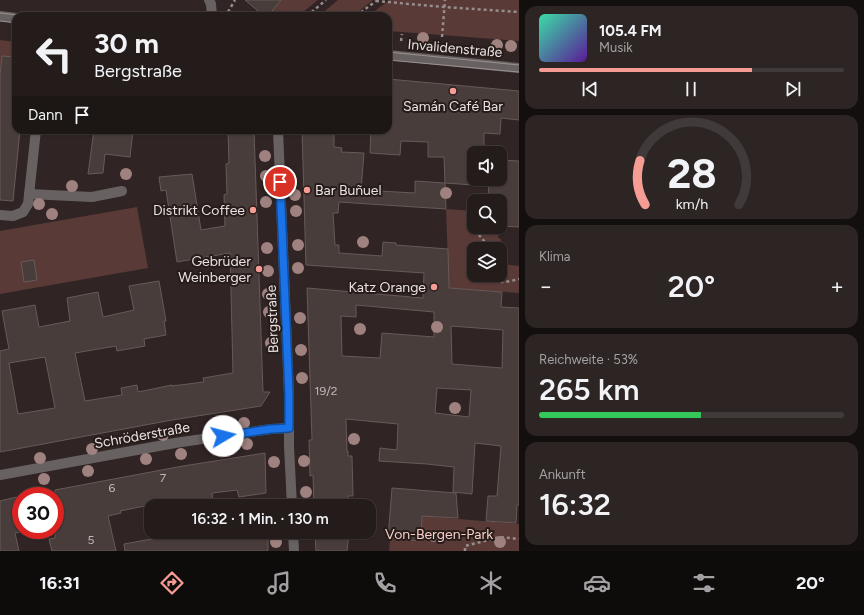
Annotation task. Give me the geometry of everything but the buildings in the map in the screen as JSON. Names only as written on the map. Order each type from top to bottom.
[{"type":"street","points":[[209,0],[212,12]]},
{"type":"street","points":[[0,16],[12,18]]},
{"type":"street","name":"Invalidenstraße","points":[[392,55],[519,68]]},
{"type":"street","points":[[0,215],[13,216],[23,212],[28,204],[36,134]]},
{"type":"street","name":"Bergstraße","points":[[278,134],[292,499]]},
{"type":"street","points":[[29,194],[92,197],[122,191]]},
{"type":"street","name":"Schröderstraße","points":[[0,475],[175,442],[271,429],[289,428]]},
{"type":"street","points":[[293,539],[294,551]]},
{"type":"path","points":[[228,12],[235,0]]},
{"type":"path","points":[[311,12],[326,0]]},
{"type":"path","points":[[361,12],[377,0],[444,7],[519,12]]},
{"type":"path","points":[[442,37],[445,0]]},
{"type":"path","points":[[401,41],[402,34]]},
{"type":"path","points":[[478,234],[484,242]]},
{"type":"path","points":[[507,282],[519,278]]},
{"type":"path","points":[[465,551],[465,546],[500,537],[519,539]]},
{"type":"green space","points":[[245,0],[318,0],[303,12],[259,12]]},
{"type":"green space","points":[[338,0],[373,0],[358,12],[324,12]]},
{"type":"green space","points":[[389,0],[519,0],[519,41],[392,31],[392,12],[375,12]]},
{"type":"green space","points":[[0,40],[12,42],[12,57],[2,56],[0,75]]},
{"type":"green space","points":[[137,207],[148,268],[0,294],[0,231]]},
{"type":"green space","points":[[446,209],[467,210],[467,234],[498,234],[498,238],[501,239],[501,242],[467,242],[467,282],[507,282],[507,265],[519,266],[519,293],[449,288]]},
{"type":"green space","name":"Von-Bergen-Park","points":[[422,516],[519,524],[519,551],[389,551],[390,538],[421,541]]},
{"type":"tram line","points":[[0,13],[12,14]]},
{"type":"tram line","points":[[0,21],[12,22]]},
{"type":"tram line","points":[[392,52],[519,65]]},
{"type":"tram line","points":[[392,60],[519,72]]},
{"type":"place","name":"Samán Café Bar","points":[[453,91]]},
{"type":"place","name":"Bar Buñuel","points":[[307,190]]},
{"type":"place","name":"Distrikt Coffee","points":[[253,210]]},
{"type":"place","name":"Gebrüder Weinberger","points":[[259,269]]},
{"type":"place","name":"Katz Orange","points":[[434,287]]},
{"type":"route","points":[[223,436],[289,428],[289,394],[280,182]]}]
